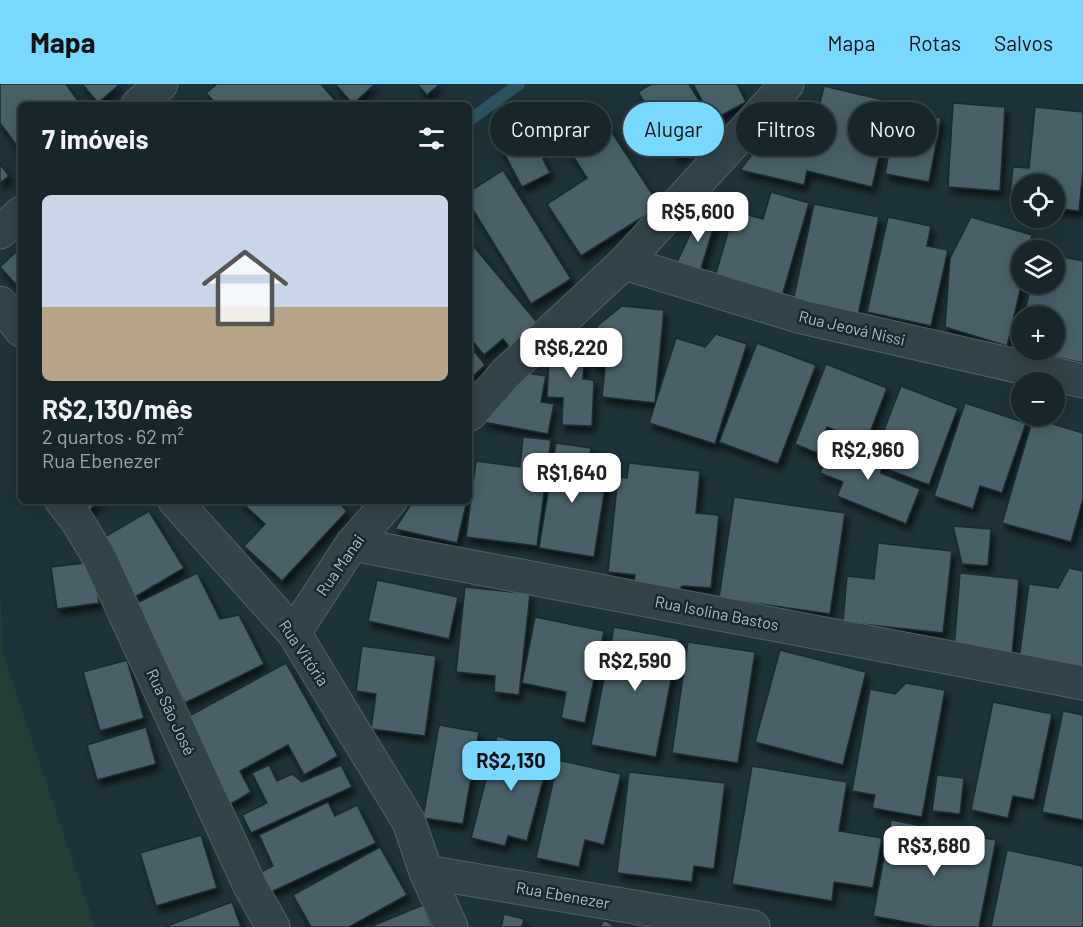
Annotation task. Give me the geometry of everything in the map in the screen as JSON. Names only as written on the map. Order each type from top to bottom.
[{"type":"street","points":[[141,102],[161,84]]},
{"type":"street","points":[[472,412],[506,373],[624,263],[787,84]]},
{"type":"street","points":[[0,232],[18,216]]},
{"type":"street","name":"Rua Jeová Nissi","points":[[624,263],[802,317],[1083,381]]},
{"type":"street","points":[[0,303],[18,326]]},
{"type":"street","name":"Rua São José","points":[[64,504],[99,557],[250,886],[273,927]]},
{"type":"street","name":"Rua Vitória","points":[[178,504],[294,633],[409,822],[426,872]]},
{"type":"street","name":"Rua Manai","points":[[294,633],[352,544],[387,504]]},
{"type":"street","name":"Rua Isolina Bastos","points":[[352,544],[1083,683]]},
{"type":"street","points":[[426,872],[452,927]]},
{"type":"street","name":"Rua Ebenezer","points":[[426,872],[753,927]]},
{"type":"green space","points":[[0,589],[3,653],[95,927],[0,927]]},
{"type":"building","points":[[0,84],[66,84],[79,102],[18,102],[18,147],[0,123]]},
{"type":"building","points":[[82,84],[120,84],[99,102]]},
{"type":"building","points":[[217,84],[321,84],[336,102],[214,102],[206,93]]},
{"type":"building","points":[[335,84],[375,84],[355,102],[351,102]]},
{"type":"building","points":[[417,84],[440,84],[427,95]]},
{"type":"building","points":[[651,84],[689,84],[700,102],[644,102],[638,92]]},
{"type":"building","points":[[693,84],[737,84],[746,102],[736,102],[736,107],[724,114],[724,102],[703,102]]},
{"type":"building","points":[[824,86],[892,102],[848,102],[848,156],[879,156],[872,187],[807,171],[804,185],[740,170],[751,156],[836,156],[836,102],[820,102]]},
{"type":"building","points":[[953,103],[1005,107],[1000,191],[948,187]]},
{"type":"building","points":[[1035,107],[1083,112],[1083,170],[1079,211],[1065,209],[1065,174],[1012,174],[1013,167],[1029,168]]},
{"type":"building","points":[[937,117],[941,118],[937,139]]},
{"type":"building","points":[[611,131],[623,149],[623,156],[627,156],[660,206],[581,256],[547,204],[587,178],[573,156],[611,156]]},
{"type":"building","points":[[506,156],[542,156],[550,173],[522,187]]},
{"type":"building","points":[[888,156],[934,156],[929,182],[885,174]]},
{"type":"building","points":[[0,164],[9,176],[0,183]]},
{"type":"building","points":[[503,170],[571,279],[531,304],[472,208],[472,190]]},
{"type":"building","points":[[771,192],[809,203],[782,296],[715,277],[734,211],[763,219]]},
{"type":"building","points":[[814,204],[879,217],[858,315],[793,301]]},
{"type":"building","points":[[700,214],[717,216],[700,272],[676,264]]},
{"type":"building","points":[[888,217],[931,226],[927,246],[948,250],[931,326],[867,312]]},
{"type":"building","points":[[971,217],[1032,235],[1031,240],[1011,240],[1011,294],[1019,294],[1016,306],[1011,306],[1011,329],[1007,346],[945,327],[950,258]]},
{"type":"building","points":[[472,244],[541,327],[512,350],[503,339],[484,355],[472,340]]},
{"type":"building","points":[[18,250],[18,287],[0,267]]},
{"type":"building","points":[[1065,257],[1083,261],[1083,363],[1065,359],[1065,306],[1026,306],[1029,294],[1065,294]]},
{"type":"building","points":[[622,306],[664,310],[655,403],[602,397],[605,367],[594,365],[597,326]]},
{"type":"building","points":[[585,328],[583,379],[594,380],[592,426],[562,425],[563,398],[547,397],[550,338]]},
{"type":"building","points":[[716,334],[747,344],[715,444],[649,423],[676,338],[705,347]]},
{"type":"building","points":[[757,343],[816,365],[778,464],[719,442]]},
{"type":"building","points":[[472,349],[485,365],[472,377]]},
{"type":"building","points":[[826,364],[887,388],[866,443],[827,427],[817,453],[795,444]]},
{"type":"building","points":[[521,372],[546,376],[541,402],[554,404],[548,434],[483,422]]},
{"type":"building","points":[[901,386],[958,408],[929,485],[889,470],[897,449],[879,443]]},
{"type":"building","points":[[965,403],[1011,418],[1011,426],[1025,426],[1002,493],[980,486],[973,509],[934,496]]},
{"type":"building","points":[[1031,426],[1060,426],[1083,433],[1083,499],[1071,542],[1002,523]]},
{"type":"building","points":[[834,436],[883,457],[881,473],[920,489],[906,524],[837,496],[843,482],[820,473]]},
{"type":"building","points":[[523,437],[551,440],[537,546],[466,537],[476,461],[520,467]]},
{"type":"building","points":[[556,443],[591,448],[586,478],[606,482],[594,557],[539,548]]},
{"type":"building","points":[[629,463],[700,471],[696,513],[719,515],[711,588],[683,586],[672,595],[633,591],[635,575],[608,572],[618,477],[627,478]]},
{"type":"building","points":[[734,497],[845,513],[830,614],[719,598]]},
{"type":"building","points":[[74,504],[97,504],[81,516]]},
{"type":"building","points":[[243,504],[340,504],[347,511],[282,581],[244,546],[265,524]]},
{"type":"building","points":[[411,504],[466,504],[457,543],[395,529]]},
{"type":"building","points":[[149,511],[184,568],[135,597],[101,539]]},
{"type":"building","points":[[953,526],[991,529],[988,566],[962,564]]},
{"type":"building","points":[[878,543],[952,551],[943,633],[843,622],[847,576],[874,579]]},
{"type":"building","points":[[93,562],[99,603],[57,609],[51,567]]},
{"type":"building","points":[[1069,568],[1083,571],[1083,669],[1019,660],[1029,584],[1058,588]]},
{"type":"building","points":[[197,573],[220,619],[239,615],[264,664],[185,703],[135,604]]},
{"type":"building","points":[[960,573],[1019,579],[1012,655],[954,650]]},
{"type":"building","points":[[377,580],[458,597],[449,639],[368,621]]},
{"type":"building","points":[[465,587],[530,594],[519,695],[494,692],[495,676],[456,672]]},
{"type":"building","points":[[535,617],[604,631],[585,723],[561,718],[566,692],[522,683]]},
{"type":"building","points":[[614,627],[679,639],[656,757],[591,745]]},
{"type":"building","points":[[688,642],[755,652],[738,763],[672,753]]},
{"type":"building","points":[[362,646],[436,656],[425,736],[371,729],[376,694],[356,691]]},
{"type":"building","points":[[780,650],[866,672],[843,765],[755,742]]},
{"type":"building","points":[[127,660],[144,718],[100,731],[83,672]]},
{"type":"building","points":[[286,663],[338,756],[304,775],[288,745],[240,771],[251,792],[229,805],[182,720]]},
{"type":"building","points":[[906,683],[945,690],[922,817],[872,808],[875,795],[852,791],[870,689],[895,694]]},
{"type":"building","points":[[993,702],[1052,714],[1034,800],[1013,796],[1008,818],[971,810]]},
{"type":"building","points":[[1063,711],[1083,715],[1083,820],[1042,812]]},
{"type":"building","points":[[439,725],[479,732],[463,824],[423,818]]},
{"type":"building","points":[[146,727],[156,764],[97,780],[87,745]]},
{"type":"building","points":[[497,736],[551,751],[527,841],[508,836],[505,846],[471,838]]},
{"type":"building","points":[[558,760],[621,774],[604,845],[585,840],[579,867],[536,858]]},
{"type":"building","points":[[269,765],[277,781],[292,774],[302,782],[341,765],[352,787],[251,833],[242,815],[267,803],[252,773]]},
{"type":"building","points":[[752,766],[847,782],[839,831],[882,838],[873,888],[834,882],[832,901],[732,884]]},
{"type":"building","points":[[629,772],[725,783],[714,869],[694,866],[692,882],[617,873]]},
{"type":"building","points":[[937,775],[964,778],[960,814],[932,811]]},
{"type":"building","points":[[328,802],[335,816],[357,805],[376,843],[269,893],[259,873],[273,866],[259,835]]},
{"type":"building","points":[[891,820],[996,840],[979,927],[933,927],[873,916]]},
{"type":"building","points":[[201,835],[217,888],[156,906],[140,853]]},
{"type":"building","points":[[380,847],[407,895],[349,927],[311,927],[293,895]]},
{"type":"building","points":[[1007,850],[1083,866],[1083,927],[991,927]]},
{"type":"building","points":[[232,902],[241,927],[164,927]]},
{"type":"building","points":[[423,905],[432,927],[370,927]]},
{"type":"building","points":[[504,914],[524,919],[522,927],[501,927]]},
{"type":"building","points":[[604,920],[617,927],[600,927]]},
{"type":"waterway","points":[[472,119],[519,84]]}]
